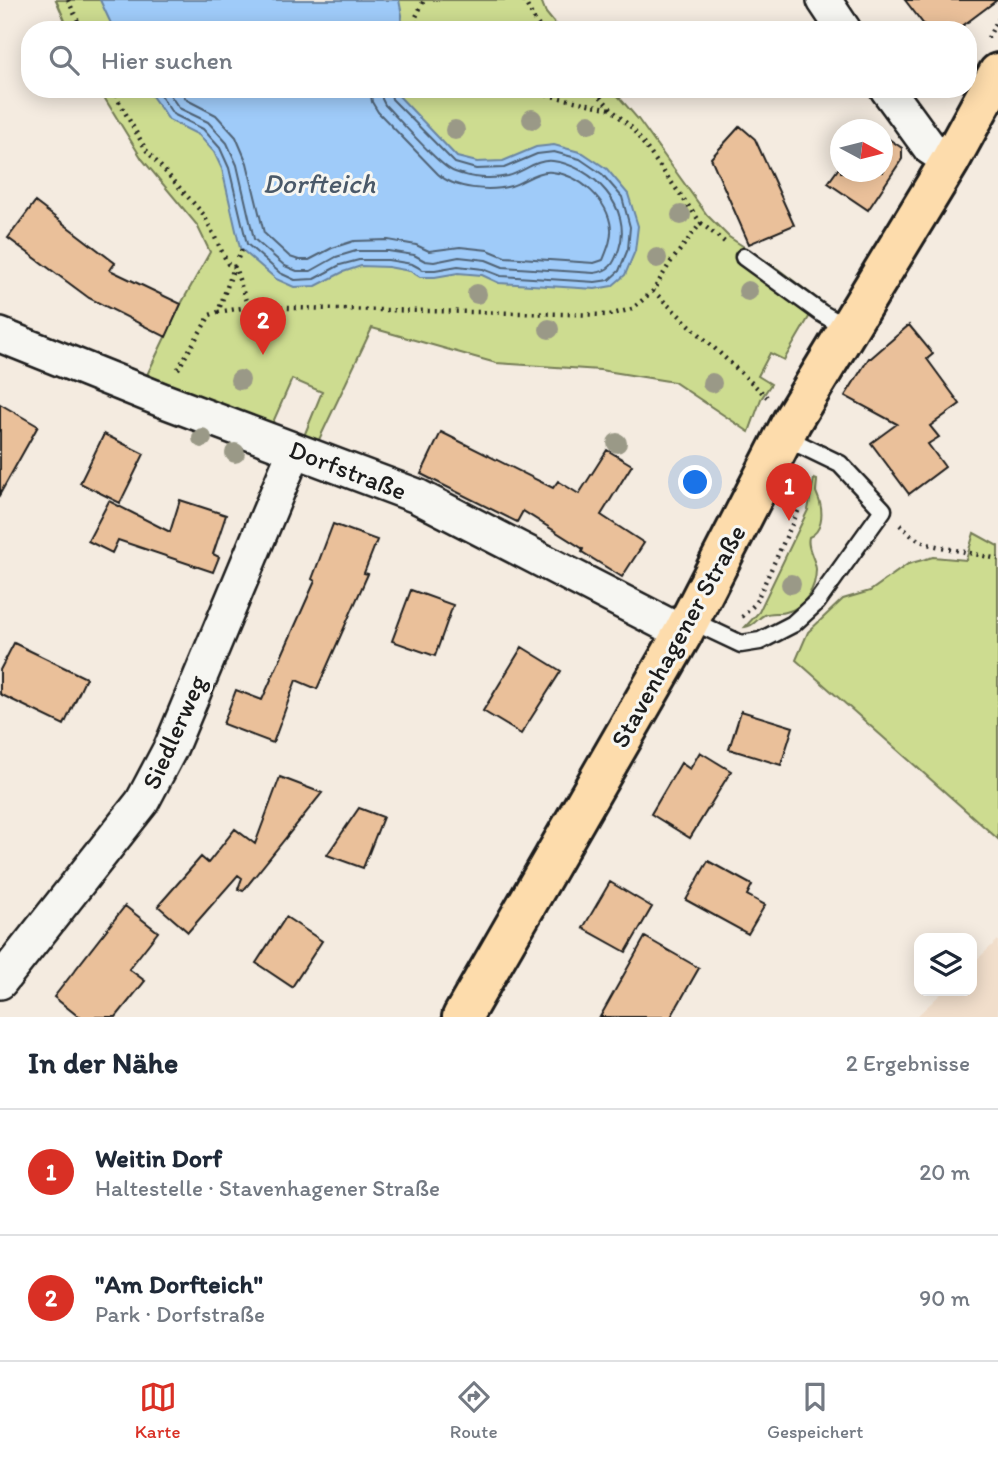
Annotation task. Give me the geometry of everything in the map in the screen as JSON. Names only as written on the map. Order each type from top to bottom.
[{"type":"main road","name":"Stavenhagener Straße","points":[[462,1017],[686,627],[784,437],[847,328],[950,161],[998,74]]},
{"type":"street","points":[[824,0],[838,21]]},
{"type":"street","points":[[894,98],[930,148],[950,161]]},
{"type":"street","name":"Dorfstraße","points":[[0,335],[162,400],[417,496],[686,627]]},
{"type":"street","name":"Siedlerweg","points":[[0,982],[142,802],[171,747],[295,450]]},
{"type":"lane","points":[[744,257],[821,313],[847,328]]},
{"type":"lane","points":[[686,627],[741,644],[760,641],[793,624],[817,602],[883,510],[841,464],[784,437]]},
{"type":"path","points":[[68,0],[78,21]]},
{"type":"path","points":[[415,21],[424,0]]},
{"type":"path","points":[[524,0],[535,21]]},
{"type":"path","points":[[116,98],[146,150],[204,215],[228,264],[236,262]]},
{"type":"path","points":[[560,98],[611,109]]},
{"type":"path","points":[[162,400],[210,315],[218,312],[248,307],[609,315],[632,309],[653,290],[701,223],[632,128],[602,98]]},
{"type":"path","points":[[218,312],[243,247]]},
{"type":"path","points":[[236,262],[248,307]]},
{"type":"path","points":[[653,290],[764,395],[774,400]]},
{"type":"path","points":[[883,510],[913,537],[927,544],[998,559]]},
{"type":"shaded area","points":[[998,940],[998,1017],[916,1017],[939,996],[977,996],[977,959]]},
{"type":"green space","points":[[56,0],[541,0],[553,21],[65,21]]},
{"type":"green space","points":[[105,98],[620,98],[707,215],[729,237],[819,300],[784,360],[770,353],[758,376],[771,384],[761,399],[749,432],[674,382],[600,370],[496,363],[372,328],[316,446],[302,441],[322,392],[292,379],[270,429],[145,379],[181,304],[210,252],[197,225],[142,159]]},
{"type":"green space","points":[[814,479],[817,480],[816,492],[821,518],[817,531],[808,541],[816,569],[812,590],[804,602],[793,610],[764,615],[745,627],[759,612],[808,510]]},
{"type":"green space","points":[[974,533],[998,546],[998,839],[796,660],[808,632],[843,599],[870,591],[908,564],[933,557],[966,560]]},
{"type":"water","points":[[100,0],[399,0],[402,15],[402,21],[110,21]]},
{"type":"water","name":"Dorfteich","points":[[153,98],[401,98],[457,157],[477,162],[503,161],[536,147],[554,145],[583,153],[607,169],[628,194],[638,226],[635,251],[625,275],[612,286],[595,289],[499,283],[482,275],[458,273],[420,277],[410,271],[361,266],[316,286],[294,287],[276,279],[240,248],[222,169],[214,152],[199,135],[169,120]]},
{"type":"building","points":[[905,0],[997,0],[969,21],[921,21]]},
{"type":"building","points":[[740,126],[755,139],[794,225],[749,244],[711,158]]},
{"type":"building","points":[[893,142],[902,148],[902,159],[893,172]]},
{"type":"building","points":[[830,180],[887,182],[868,210],[828,183]]},
{"type":"building","points":[[35,202],[115,263],[110,270],[181,304],[166,337],[89,298],[8,238]]},
{"type":"building","points":[[909,325],[933,354],[927,359],[960,404],[930,426],[939,437],[928,444],[945,467],[909,494],[871,443],[897,424],[845,396],[869,358]]},
{"type":"building","points":[[0,404],[38,426],[0,494]]},
{"type":"building","points":[[441,432],[553,488],[558,481],[579,494],[607,450],[632,465],[601,515],[644,543],[622,577],[523,511],[517,522],[421,474]]},
{"type":"building","points":[[104,434],[144,454],[120,503],[80,483]]},
{"type":"building","points":[[180,500],[226,515],[213,554],[219,557],[213,572],[118,540],[112,553],[88,541],[109,501],[170,532]]},
{"type":"building","points":[[333,524],[377,540],[364,573],[368,574],[317,689],[296,680],[273,743],[223,724],[236,690],[262,700],[315,581],[312,579]]},
{"type":"building","points":[[411,590],[453,605],[435,656],[392,641]]},
{"type":"building","points":[[14,643],[86,678],[64,725],[0,694],[0,670]]},
{"type":"building","points":[[522,647],[561,671],[521,734],[483,711]]},
{"type":"building","points":[[741,711],[793,727],[781,765],[729,749]]},
{"type":"building","points":[[700,752],[731,771],[690,838],[651,814],[681,763],[690,769]]},
{"type":"building","points":[[280,777],[322,793],[243,891],[238,889],[242,878],[238,875],[188,932],[158,906],[201,857],[208,863],[235,829],[255,844]]},
{"type":"building","points":[[359,808],[383,817],[363,868],[327,855]]},
{"type":"building","points":[[708,861],[752,885],[747,895],[765,905],[748,934],[686,900]]},
{"type":"building","points":[[610,882],[652,907],[626,952],[583,928]]},
{"type":"building","points":[[125,906],[158,932],[129,969],[145,981],[116,1017],[79,1017],[54,997]]},
{"type":"building","points":[[286,917],[322,941],[292,987],[256,963]]},
{"type":"building","points":[[645,937],[699,968],[671,1017],[600,1017]]},
{"type":"place","name":"\"Am Dorfteich\"","points":[[263,355]]},
{"type":"place","name":"Weitin Dorf","points":[[789,521]]}]
